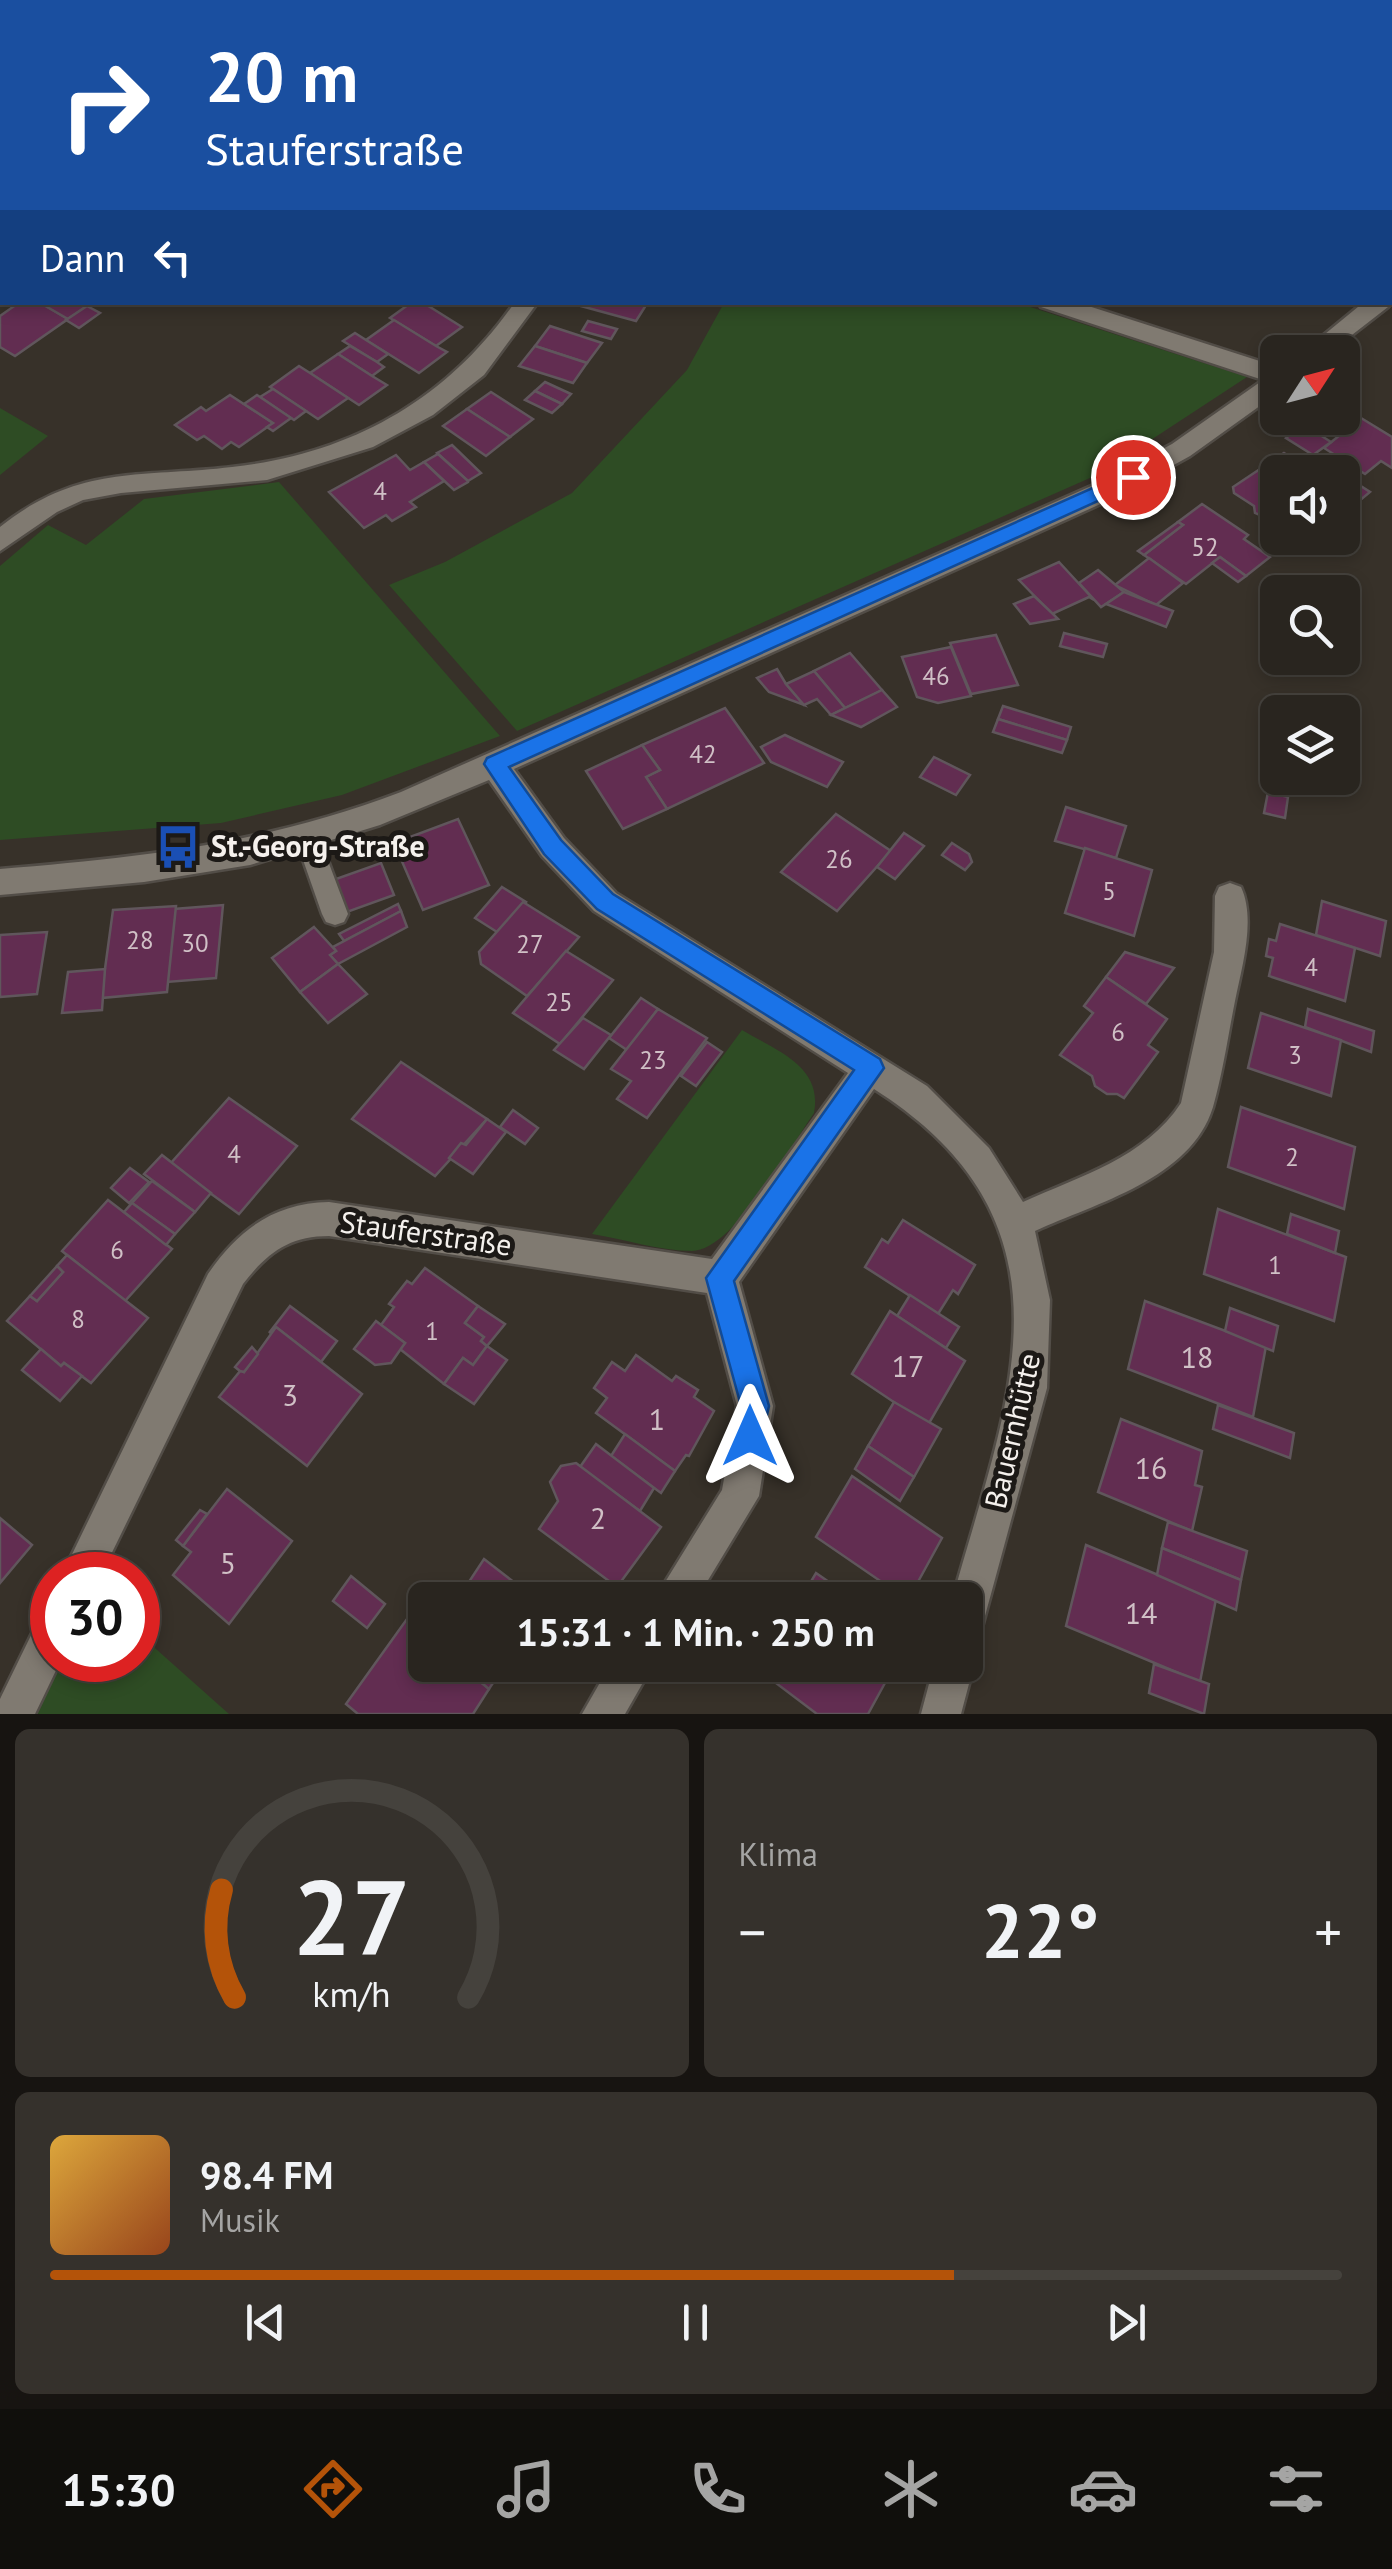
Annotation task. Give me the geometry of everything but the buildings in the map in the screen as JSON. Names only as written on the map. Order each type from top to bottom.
[{"type":"street","points":[[0,541],[44,507],[83,491],[127,483],[251,474],[311,458],[388,428],[437,400],[476,369],[524,305]]},
{"type":"street","points":[[1058,305],[1260,372]]},
{"type":"street","points":[[1337,335],[1376,305]]},
{"type":"street","points":[[0,882],[198,862],[307,837],[494,764],[1107,490],[1181,450],[1260,391]]},
{"type":"street","name":"Bauernhütte","points":[[494,764],[552,847],[605,902],[871,1068],[956,1132],[991,1174],[1015,1223],[1029,1266],[1034,1351],[1028,1388],[976,1582]]},
{"type":"street","points":[[1015,1223],[1150,1161],[1170,1147],[1184,1129],[1196,1108],[1230,952],[1230,896]]},
{"type":"street","points":[[685,1582],[740,1496],[755,1406],[720,1278],[871,1068]]},
{"type":"street","name":"Stauferstraße","points":[[92,1552],[220,1286],[253,1242],[281,1225],[296,1220],[329,1219],[720,1278]]},
{"type":"street","points":[[14,1714],[30,1680]]},
{"type":"street","points":[[602,1714],[622,1682]]},
{"type":"street","points":[[941,1714],[949,1682]]},
{"type":"lane","points":[[307,837],[335,914]]},
{"type":"green space","points":[[723,305],[1024,305],[1247,377],[1099,474],[517,731],[389,585],[445,562],[572,493],[687,370]]},
{"type":"green space","points":[[0,408],[48,436],[0,475]]},
{"type":"green space","points":[[279,482],[500,736],[342,795],[221,823],[0,840],[0,566],[48,525],[86,545],[144,499]]},
{"type":"green space","points":[[742,1030],[794,1062],[811,1083],[815,1097],[814,1113],[760,1194],[725,1234],[692,1251],[592,1234]]},
{"type":"green space","points":[[160,1653],[229,1714],[35,1714],[50,1682],[160,1682]]},
{"type":"place","name":"St.-Georg-Straße","points":[[178,847]]},
{"type":"route","points":[[750,1436],[755,1406],[720,1278],[871,1068],[605,902],[552,847],[494,764],[1133,477]]}]
